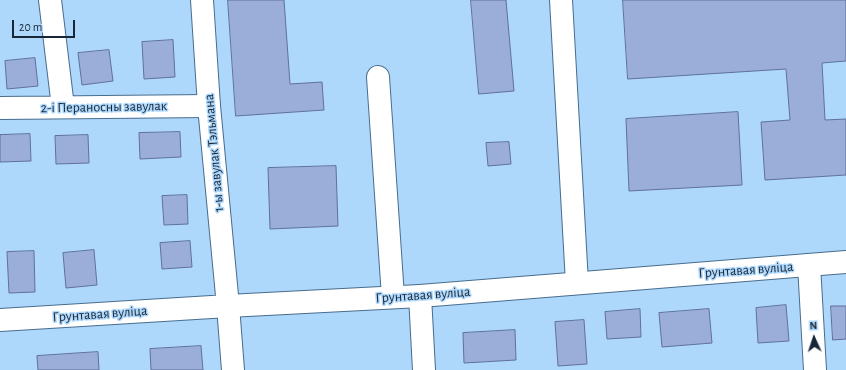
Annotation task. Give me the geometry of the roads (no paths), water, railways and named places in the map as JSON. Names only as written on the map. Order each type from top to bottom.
[{"type":"main road","points":[[50,0],[63,107]]},
{"type":"main road","name":"1-ы завулак Тэльмана","points":[[202,0],[209,106],[233,370]]},
{"type":"main road","points":[[561,0],[577,284]]},
{"type":"main road","points":[[378,77],[393,297]]},
{"type":"main road","name":"2-і Пераносны завулак","points":[[0,108],[209,106]]},
{"type":"main road","name":"Грунтавая вуліца","points":[[0,320],[420,296],[846,262]]},
{"type":"main road","points":[[809,265],[815,370]]},
{"type":"main road","points":[[420,296],[424,370]]}]
